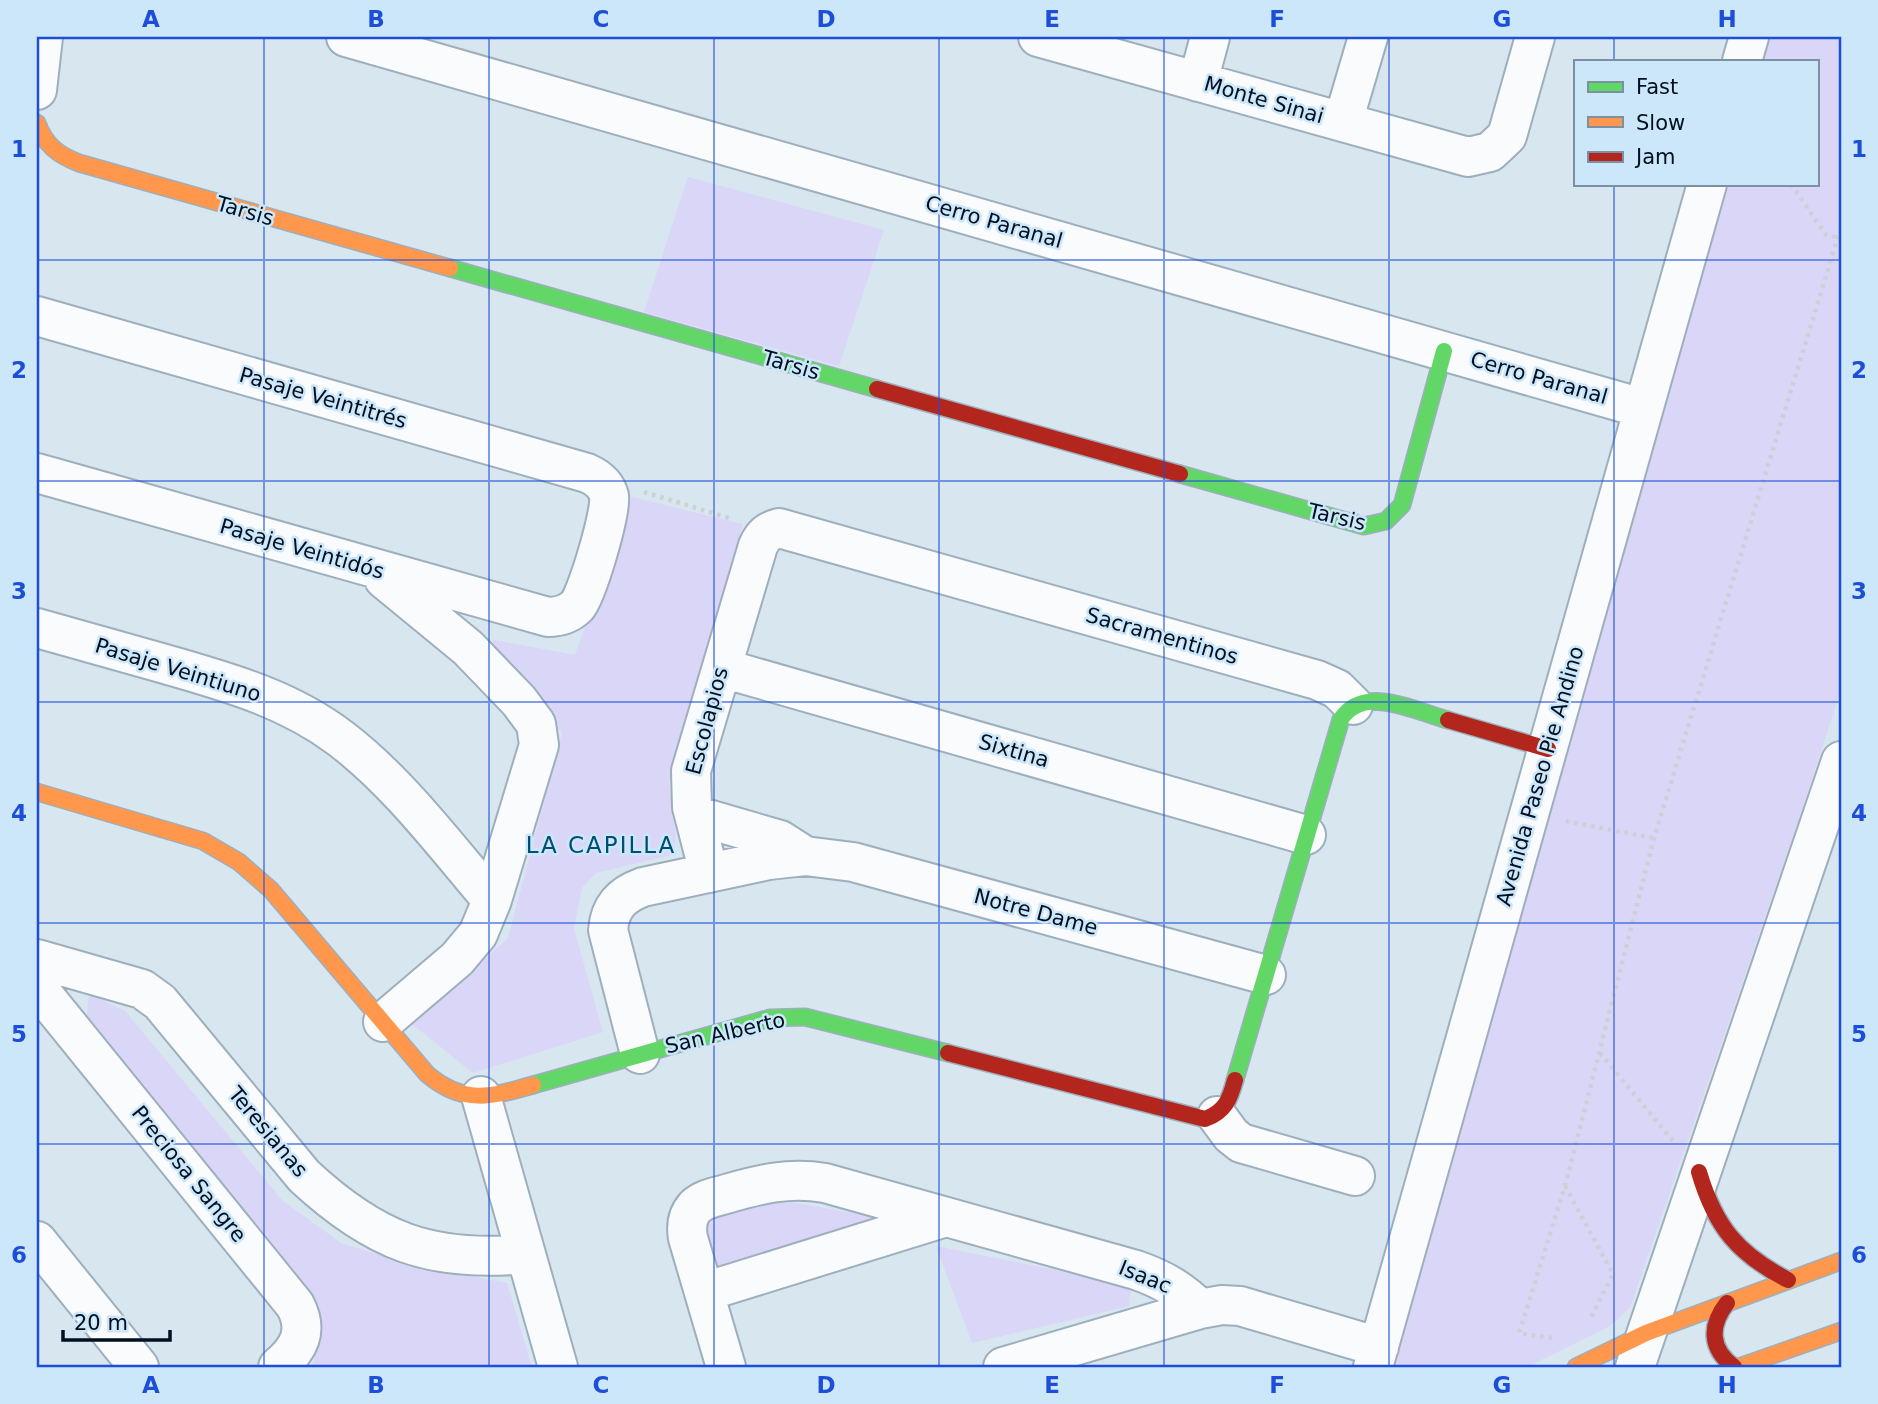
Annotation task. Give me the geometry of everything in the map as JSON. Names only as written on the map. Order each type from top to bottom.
[{"type":"street","points":[[37,90],[43,37]]},
{"type":"street","name":"Cerro Paranal","points":[[346,37],[1642,408]]},
{"type":"street","points":[[1198,82],[1210,37]]},
{"type":"street","points":[[1343,122],[1368,37]]},
{"type":"street","name":"Monte Sinai","points":[[1050,38],[1468,157],[1490,152],[1507,135],[1535,37]]},
{"type":"street","points":[[1742,60],[1749,37]]},
{"type":"street","name":"Tarsis","points":[[37,123],[46,143],[55,153],[88,166],[1363,526],[1376,526],[1387,522],[1402,505],[1444,351]]},
{"type":"street","name":"Avenida Paseo Pie Andino","points":[[1376,1357],[1706,186]]},
{"type":"street","name":"Pasaje Veintitrés","points":[[37,316],[587,473],[597,478],[604,486]]},
{"type":"street","name":"Pasaje Veintidós","points":[[37,473],[548,617],[568,613],[582,599],[610,502],[604,486]]},
{"type":"street","name":"Sacramentinos","points":[[770,531],[779,528],[789,530],[1317,680],[1337,689],[1353,705]]},
{"type":"street","name":"Escolapios","points":[[709,873],[690,795],[691,771],[758,546],[762,537],[770,531]]},
{"type":"street","points":[[366,567],[395,587],[468,648],[519,701],[536,724],[538,735],[537,757],[492,900],[478,934],[468,947],[383,1022]]},
{"type":"street","points":[[468,648],[466,622],[475,597]]},
{"type":"street","name":"Pasaje Veintiuno","points":[[37,628],[237,684],[309,717],[364,757],[389,781],[492,900]]},
{"type":"street","name":"Sixtina","points":[[722,668],[1306,835]]},
{"type":"street","points":[[1354,1177],[1241,1143],[1231,1135],[1217,1116],[1225,1109],[1230,1098],[1343,713],[1364,700],[1376,700],[1548,750]]},
{"type":"street","points":[[1641,1350],[1699,1172],[1841,761]]},
{"type":"street","name":"San Alberto","points":[[37,792],[203,841],[250,870],[271,890],[439,1085],[453,1093],[481,1096],[500,1094],[770,1018],[805,1017],[1194,1118],[1217,1116]]},
{"type":"street","name":"Notre Dame","points":[[694,815],[780,840],[805,856]]},
{"type":"street","name":"Notre Dame","points":[[709,873],[769,860],[805,856],[853,862],[1266,975]]},
{"type":"street","points":[[640,1054],[608,930],[612,911],[617,902],[634,890],[709,873]]},
{"type":"street","name":"Teresianas","points":[[37,959],[142,989],[160,1002],[304,1177],[359,1221],[390,1238],[424,1249],[492,1257],[526,1254]]},
{"type":"street","name":"Preciosa Sangre","points":[[37,987],[295,1305],[300,1314],[302,1335],[298,1347],[278,1367]]},
{"type":"street","points":[[481,1096],[558,1367]]},
{"type":"street","points":[[1699,1172],[1714,1217],[1728,1237],[1744,1254],[1765,1269],[1788,1280]]},
{"type":"street","name":"Isaac","points":[[704,1292],[686,1230],[690,1214],[708,1199],[764,1183],[796,1179],[825,1183],[1156,1277],[1174,1287],[1200,1309]]},
{"type":"street","points":[[726,1367],[704,1292],[946,1217]]},
{"type":"street","points":[[37,1241],[139,1367]]},
{"type":"street","points":[[1576,1367],[1641,1350],[1727,1303],[1841,1261]]},
{"type":"street","points":[[1727,1303],[1718,1313],[1712,1338],[1716,1351],[1724,1362],[1737,1367],[1841,1331]]},
{"type":"street","points":[[1003,1367],[1200,1309],[1222,1305],[1240,1306],[1376,1357]]},
{"type":"path","points":[[1792,186],[1826,235],[1839,238]]},
{"type":"path","points":[[1554,1338],[1519,1333],[1565,1186],[1654,838],[1841,227]]},
{"type":"path","points":[[604,486],[632,488],[770,531]]},
{"type":"path","points":[[1530,814],[1654,838]]},
{"type":"path","points":[[1600,1053],[1699,1172]]},
{"type":"path","points":[[1565,1186],[1613,1274],[1589,1319]]},
{"type":"shaded area","points":[[1768,37],[1841,37],[1841,690],[1630,1308],[1610,1326],[1527,1367],[1391,1367],[1725,186],[1818,186],[1818,60],[1761,60]]},
{"type":"shaded area","points":[[688,177],[884,230],[839,366],[644,312]]},
{"type":"shaded area","points":[[632,497],[743,524],[669,782],[676,838],[672,855],[596,873],[582,888],[574,929],[603,1032],[473,1073],[412,1024],[508,938],[562,733],[485,648],[494,640],[575,655]]},
{"type":"shaded area","points":[[89,994],[125,1011],[283,1201],[341,1243],[417,1266],[507,1283],[532,1367],[309,1367],[314,1362],[316,1338],[305,1295],[87,1015]]},
{"type":"shaded area","points":[[780,1200],[880,1218],[714,1271],[702,1228],[709,1218]]},
{"type":"shaded area","points":[[936,1246],[1131,1285],[1129,1306],[972,1343]]},
{"type":"traffic: fast","points":[[450,268],[877,389]]},
{"type":"traffic: fast","points":[[1180,474],[1364,526],[1386,521],[1402,505],[1444,351]]},
{"type":"traffic: fast","points":[[1235,1080],[1341,719],[1351,709],[1363,703],[1376,702],[1406,706],[1448,720]]},
{"type":"traffic: fast","points":[[533,1085],[770,1018],[805,1017],[948,1053]]},
{"type":"traffic: slow","points":[[37,123],[53,148],[79,163],[450,268]]},
{"type":"traffic: slow","points":[[37,792],[203,841],[239,862],[271,890],[427,1074],[440,1084],[478,1096],[504,1093],[533,1085]]},
{"type":"traffic: slow","points":[[1576,1367],[1646,1333],[1841,1261]]},
{"type":"traffic: slow","points":[[1739,1367],[1841,1331]]},
{"type":"traffic: jam","points":[[877,389],[1180,474]]},
{"type":"traffic: jam","points":[[1448,720],[1548,749]]},
{"type":"traffic: jam","points":[[948,1053],[1205,1119],[1226,1104],[1235,1080]]},
{"type":"traffic: jam","points":[[1699,1172],[1713,1208],[1731,1237],[1755,1260],[1788,1280]]},
{"type":"traffic: jam","points":[[1727,1303],[1717,1320],[1715,1337],[1720,1353],[1734,1367]]},
{"type":"district","name":"LA CAPILLA","points":[[601,845]]}]
